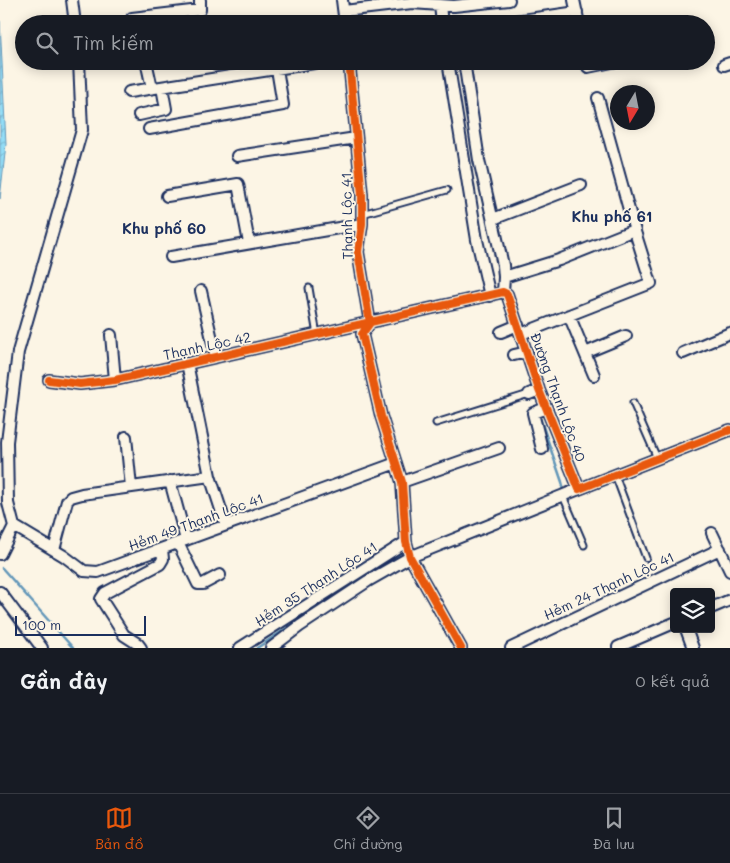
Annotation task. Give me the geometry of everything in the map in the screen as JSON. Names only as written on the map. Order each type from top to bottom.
[{"type":"street","points":[[72,0],[73,15]]},
{"type":"street","points":[[158,15],[200,10],[200,0]]},
{"type":"street","points":[[343,5],[427,2],[440,5],[508,0]]},
{"type":"street","points":[[574,0],[578,15]]},
{"type":"street","points":[[440,5],[441,15]]},
{"type":"street","points":[[556,15],[577,12]]},
{"type":"street","points":[[0,554],[14,526],[8,503],[7,442],[18,352],[82,130],[79,70]]},
{"type":"street","points":[[139,115],[166,109],[150,70]]},
{"type":"street","points":[[130,92],[271,70]]},
{"type":"street","points":[[149,128],[283,105],[277,70]]},
{"type":"street","name":"Thạnh Lộc 41","points":[[350,70],[362,195],[362,219],[358,252],[370,324],[362,334],[381,416],[402,482],[406,542],[410,558]]},
{"type":"street","points":[[449,70],[477,240],[490,296]]},
{"type":"street","points":[[370,324],[503,292],[504,277],[479,160],[465,70]]},
{"type":"street","points":[[501,332],[519,329],[569,314],[651,283],[634,230],[598,98]]},
{"type":"street","points":[[237,156],[356,138]]},
{"type":"street","points":[[167,196],[238,184],[249,243]]},
{"type":"street","points":[[493,219],[581,185]]},
{"type":"street","points":[[171,257],[362,219]]},
{"type":"street","points":[[504,277],[559,260],[634,230]]},
{"type":"street","points":[[200,291],[216,357]]},
{"type":"street","name":"Đường Thạnh Lộc 40","points":[[503,292],[507,294],[527,352],[534,392],[546,408],[579,489]]},
{"type":"street","points":[[569,314],[594,375]]},
{"type":"street","name":"Thạnh Lộc 42","points":[[49,380],[80,384],[115,380],[370,324]]},
{"type":"street","points":[[683,353],[730,333]]},
{"type":"street","points":[[111,335],[115,380]]},
{"type":"street","points":[[585,353],[626,336]]},
{"type":"street","points":[[514,355],[527,352]]},
{"type":"street","points":[[187,363],[210,476],[226,525]]},
{"type":"street","points":[[542,449],[533,413],[546,408]]},
{"type":"street","points":[[271,648],[300,626],[368,581],[410,558],[730,430]]},
{"type":"street","points":[[126,437],[131,487]]},
{"type":"street","points":[[402,482],[499,448]]},
{"type":"street","name":"Hẻm 49 Thạnh Lộc 41","points":[[14,526],[84,571],[98,572],[396,463]]},
{"type":"street","points":[[54,550],[68,498],[82,494],[210,476]]},
{"type":"street","points":[[170,481],[182,542],[198,584],[203,584],[220,575]]},
{"type":"street","points":[[712,533],[730,571]]},
{"type":"street","name":"Hẻm 35 Thạnh Lộc 41","points":[[240,648],[406,542]]},
{"type":"street","points":[[141,648],[124,635],[101,599],[105,592],[160,564],[163,559],[162,549]]},
{"type":"street","name":"Hẻm 24 Thạnh Lộc 41","points":[[511,648],[720,549]]},
{"type":"street","points":[[410,558],[461,648]]},
{"type":"street","points":[[0,592],[36,645]]},
{"type":"street","points":[[715,606],[730,600]]},
{"type":"street","points":[[618,647],[670,625]]},
{"type":"street","points":[[688,633],[694,648]]},
{"type":"lane","points":[[362,219],[447,190]]},
{"type":"lane","points":[[309,288],[317,335]]},
{"type":"lane","points":[[436,423],[534,392]]},
{"type":"lane","points":[[633,403],[657,458]]},
{"type":"lane","points":[[614,475],[646,558]]},
{"type":"lane","points":[[563,496],[584,545]]},
{"type":"water","points":[[0,21],[6,144],[0,199]]},
{"type":"waterway","points":[[540,418],[562,482],[561,492]]},
{"type":"waterway","points":[[410,551],[422,547]]},
{"type":"waterway","points":[[257,648],[339,593],[405,552]]},
{"type":"waterway","points":[[2,568],[73,648]]},
{"type":"cycle path","points":[[350,70],[362,195],[362,224],[358,252],[370,323],[362,334],[381,416],[402,482],[406,542],[410,557],[461,648]]},
{"type":"cycle path","points":[[49,380],[80,384],[115,380],[503,292],[507,294],[539,390],[579,489],[730,430]]},
{"type":"district","name":"Khu phố 61","points":[[612,217]]},
{"type":"district","name":"Khu phố 60","points":[[164,229]]}]
